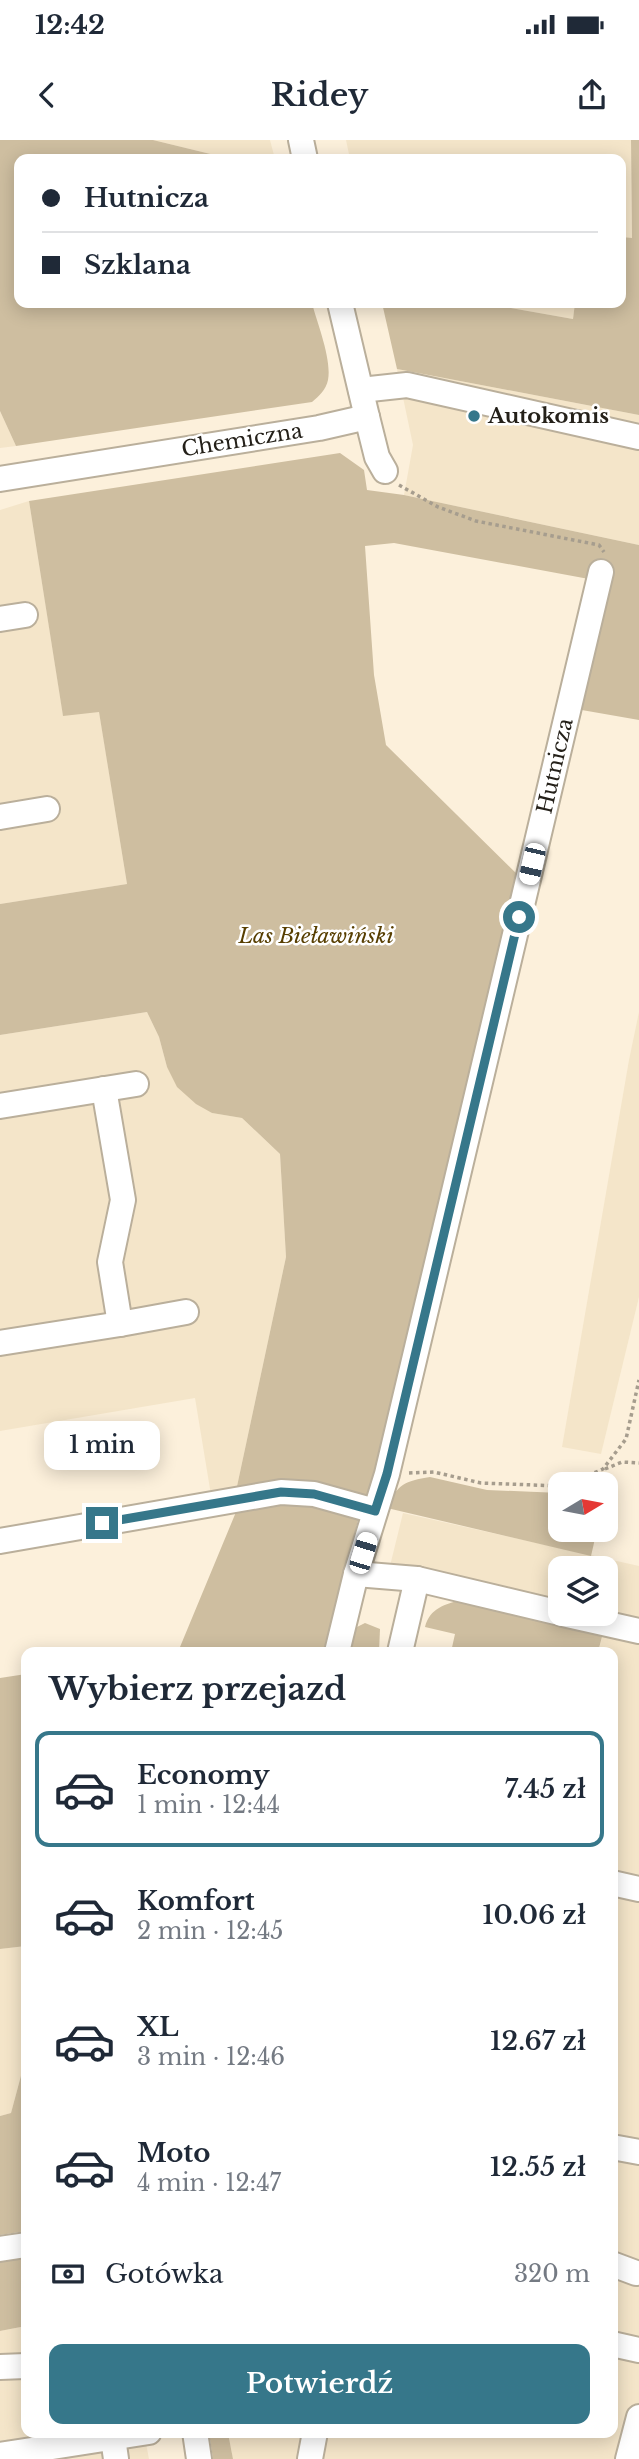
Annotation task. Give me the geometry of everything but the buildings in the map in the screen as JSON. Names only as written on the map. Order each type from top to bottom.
[{"type":"street","points":[[341,308],[377,457],[385,471]]},
{"type":"street","points":[[361,390],[407,385],[639,437]]},
{"type":"street","name":"Chemiczna","points":[[0,479],[319,428],[368,417]]},
{"type":"street","name":"Hutnicza","points":[[338,1647],[356,1574],[387,1474],[601,572]]},
{"type":"street","points":[[0,619],[25,615]]},
{"type":"street","points":[[0,817],[47,809]]},
{"type":"street","points":[[0,1106],[135,1084]]},
{"type":"street","points":[[104,1089],[123,1200],[110,1262],[120,1324]]},
{"type":"street","points":[[0,1343],[186,1312]]},
{"type":"street","points":[[0,1541],[281,1492],[314,1494],[375,1511]]},
{"type":"street","points":[[356,1574],[417,1579],[548,1610]]},
{"type":"street","points":[[401,1647],[417,1579]]},
{"type":"street","points":[[618,1626],[639,1631]]},
{"type":"street","points":[[618,1884],[639,1889]]},
{"type":"street","points":[[0,2249],[21,2246]]},
{"type":"street","points":[[618,2266],[636,2273]]},
{"type":"street","points":[[618,2345],[639,2350]]},
{"type":"street","points":[[0,2367],[21,2366]]},
{"type":"street","points":[[628,2459],[639,2417]]},
{"type":"street","points":[[0,2455],[115,2448],[136,2438]]},
{"type":"street","points":[[196,2438],[199,2459]]},
{"type":"street","points":[[310,2459],[314,2438]]},
{"type":"path","points":[[385,471],[398,485],[420,498],[476,521],[599,545],[604,554],[601,572]]},
{"type":"path","points":[[603,1469],[626,1439],[639,1380]]},
{"type":"path","points":[[596,1472],[622,1462],[639,1463]]},
{"type":"path","points":[[387,1474],[434,1472],[481,1483],[548,1486]]},
{"type":"shaded area","points":[[153,140],[270,140],[274,154],[210,154]]},
{"type":"shaded area","points":[[346,140],[631,140],[632,239],[626,238],[626,154],[349,154]]},
{"type":"shaded area","points":[[511,308],[574,308],[573,319]]},
{"type":"shaded area","points":[[397,369],[639,415],[639,545],[404,495],[413,445]]},
{"type":"shaded area","points":[[0,411],[16,446],[0,448]]},
{"type":"shaded area","points":[[29,501],[63,715],[99,711],[127,884],[0,904],[0,510]]},
{"type":"shaded area","points":[[147,1012],[159,1037],[167,1067],[212,1113],[242,1118],[280,1154],[286,1257],[236,1491],[211,1495],[195,1398],[0,1431],[0,1035]]},
{"type":"shaded area","points":[[639,1012],[639,1297],[601,1454],[562,1447]]},
{"type":"shaded area","points":[[403,1513],[594,1556],[548,1556],[548,1602],[390,1566]]},
{"type":"shaded area","points":[[618,1561],[639,1566],[639,2459],[233,2459],[229,2438],[618,2438],[618,1647],[599,1647],[605,1626],[618,1626]]},
{"type":"shaded area","points":[[21,1947],[21,2076],[11,2113],[0,2116],[0,1949]]},
{"type":"shaded area","points":[[21,2327],[21,2438],[145,2438],[149,2459],[0,2459],[0,2331]]},
{"type":"green space","points":[[0,140],[153,140],[210,154],[14,154],[14,308],[313,308],[329,371],[326,387],[322,392],[312,402],[16,446],[0,411]]},
{"type":"green space","points":[[631,140],[639,140],[639,415],[397,369],[383,308],[511,308],[573,319],[574,308],[626,308],[626,237],[632,238]]},
{"type":"green space","name":"Las Bieławiński","points":[[340,453],[364,470],[367,490],[404,495],[639,545],[639,720],[576,709],[605,582],[394,543],[365,546],[374,675],[386,745],[520,877],[371,1497],[304,1483],[236,1491],[286,1257],[280,1154],[242,1118],[212,1113],[196,1104],[177,1087],[147,1012],[0,1035],[0,904],[127,884],[99,712],[63,716],[29,501]]},
{"type":"green space","points":[[430,1477],[487,1490],[548,1493],[548,1542],[594,1542],[591,1556],[387,1508],[398,1489],[414,1480]]},
{"type":"green space","points":[[291,1498],[359,1517],[324,1647],[180,1647],[236,1512]]},
{"type":"green space","points":[[462,1600],[548,1620],[548,1626],[573,1626],[603,1633],[599,1647],[452,1647],[455,1634],[425,1627],[434,1611]]},
{"type":"green space","points":[[365,1623],[380,1629],[379,1647],[349,1647],[355,1628]]},
{"type":"green space","points":[[21,1675],[21,1947],[0,1949],[0,1678]]},
{"type":"green space","points":[[21,2076],[21,2232],[0,2235],[0,2116],[11,2113]]},
{"type":"green space","points":[[21,2258],[21,2327],[0,2331],[0,2262]]},
{"type":"green space","points":[[210,2438],[229,2438],[233,2459],[213,2459]]},
{"type":"place","name":"Autokomis","points":[[474,416]]},
{"type":"route","points":[[102,1523],[281,1492],[314,1494],[375,1511],[387,1474],[519,917]]}]
